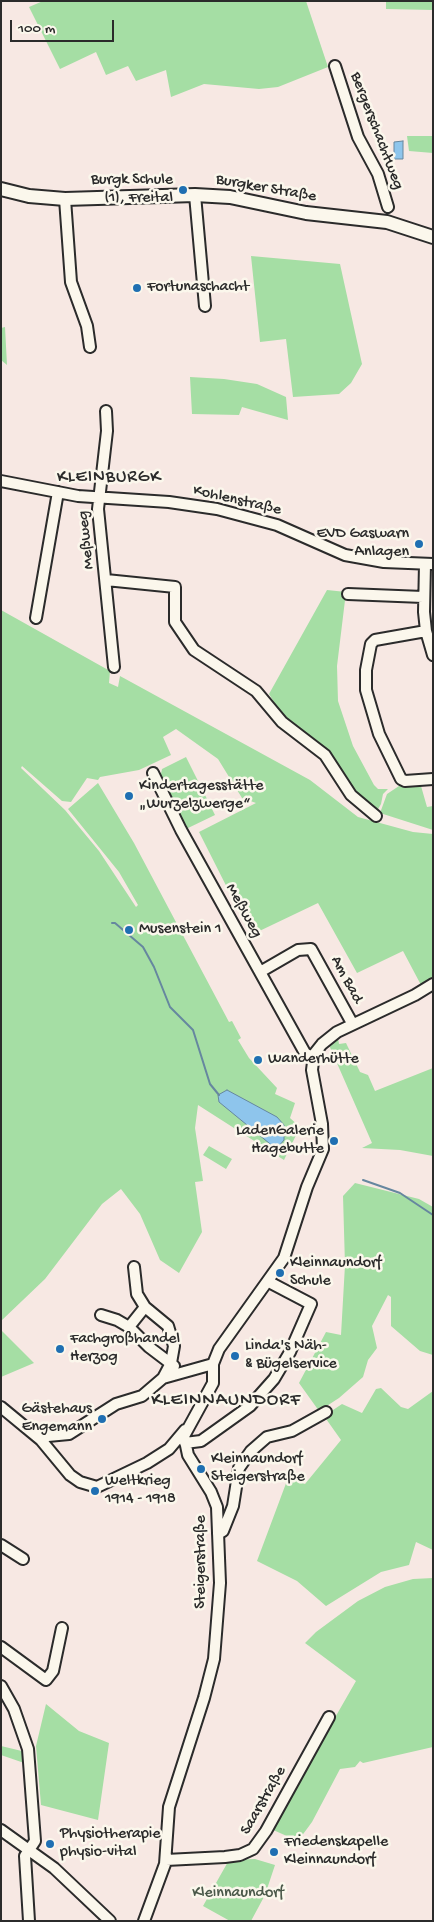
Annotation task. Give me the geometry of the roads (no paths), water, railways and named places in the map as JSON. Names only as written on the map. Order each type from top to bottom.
[{"type":"main road","name":"Burgker Straße","points":[[1,189],[29,196],[65,199],[196,195],[230,197],[306,213],[387,222],[433,237]]},
{"type":"street","name":"Bergerschachtweg","points":[[335,66],[358,137],[378,174],[388,208]]},
{"type":"street","points":[[196,195],[205,306]]},
{"type":"street","points":[[65,199],[71,282],[87,326],[90,347]]},
{"type":"street","name":"Meßweg","points":[[106,411],[106,431],[98,517],[114,667]]},
{"type":"street","name":"Kohlenstraße","points":[[1,481],[99,498],[169,502],[252,517],[291,530],[324,550],[364,560],[429,564]]},
{"type":"street","points":[[36,618],[58,492]]},
{"type":"street","points":[[429,564],[423,598],[428,613],[426,631],[433,655]]},
{"type":"street","name":"Meßweg","points":[[106,580],[175,587],[175,622],[194,650],[256,691],[282,722],[325,755],[351,795],[376,816]]},
{"type":"street","points":[[348,594],[423,598]]},
{"type":"street","points":[[426,631],[375,640],[371,644],[366,670],[366,690],[379,734],[401,779],[405,781],[433,779]]},
{"type":"street","name":"Meßweg","points":[[153,774],[181,830],[305,1053],[312,1058]]},
{"type":"street","name":"Am Bad","points":[[260,972],[298,950],[311,949],[352,1023]]},
{"type":"street","points":[[312,1058],[328,1038],[352,1023],[415,995],[433,984]]},
{"type":"street","name":"Steigerstraße","points":[[144,1921],[166,1860],[169,1807],[204,1698],[214,1659],[220,1583],[215,1499],[188,1455],[185,1444],[187,1428],[213,1383],[213,1364],[219,1349],[269,1282],[284,1258],[307,1188],[323,1149],[324,1140],[312,1070],[312,1058]]},
{"type":"street","points":[[41,1440],[48,1436],[69,1434],[116,1404],[142,1396],[163,1378],[171,1363],[174,1346],[172,1334],[161,1319],[145,1307],[137,1294],[134,1267]]},
{"type":"street","points":[[185,1444],[201,1441],[250,1406],[274,1380],[284,1365],[311,1304],[269,1282]]},
{"type":"street","points":[[129,1326],[145,1307]]},
{"type":"street","points":[[100,1315],[129,1326],[149,1347],[181,1372]]},
{"type":"street","points":[[163,1378],[181,1372],[188,1372],[207,1364],[213,1364]]},
{"type":"street","points":[[1,1407],[41,1440],[70,1475],[80,1482],[97,1487],[147,1463],[169,1449],[187,1428]]},
{"type":"street","points":[[218,1534],[223,1531],[233,1506],[239,1468],[250,1451],[267,1437],[292,1431],[326,1412]]},
{"type":"street","points":[[169,1449],[188,1455]]},
{"type":"street","points":[[1,1545],[23,1559]]},
{"type":"street","points":[[1,1647],[46,1680],[53,1672],[62,1628]]},
{"type":"street","points":[[1,1686],[14,1709],[28,1749],[32,1847],[25,1856],[29,1921]]},
{"type":"street","name":"Saarstraße","points":[[166,1860],[225,1858],[240,1856],[253,1849],[266,1831],[329,1717]]},
{"type":"street","points":[[1,1830],[32,1847],[110,1921]]},
{"type":"water","points":[[403,141],[403,159],[394,159],[394,142]]},
{"type":"water","points":[[227,1090],[277,1117],[284,1125],[284,1140],[279,1146],[275,1148],[219,1102],[218,1095]]},
{"type":"waterway","points":[[112,923],[115,923],[143,947],[154,967],[170,1007],[193,1030],[210,1084],[219,1095]]},
{"type":"waterway","points":[[363,1180],[400,1193],[433,1215]]},
{"type":"place","name":"Burgk Schule (1), Freital","points":[[183,190]]},
{"type":"place","name":"Fortunaschacht","points":[[137,288]]},
{"type":"place","name":"EVD Gaswarn Anlagen","points":[[419,544]]},
{"type":"place","name":"Kindertagesstätte „Wurzelzwerge“","points":[[129,796]]},
{"type":"place","name":"Musenstein 1","points":[[129,930]]},
{"type":"place","name":"Wanderhütte","points":[[258,1060]]},
{"type":"place","name":"LadenGalerie Hagebutte","points":[[334,1141]]},
{"type":"place","name":"Kleinnaundorf Schule","points":[[280,1273]]},
{"type":"place","name":"Fachgroßhandel Herzog","points":[[60,1349]]},
{"type":"place","name":"Linda's Näh- & Bügelservice","points":[[235,1356]]},
{"type":"place","name":"Gästehaus Engemann","points":[[102,1419]]},
{"type":"place","name":"Kleinnaundorf Steigerstraße","points":[[201,1469]]},
{"type":"place","name":"Weltkrieg 1914 - 1918","points":[[95,1491]]},
{"type":"place","name":"Physiotherapie physio-vital","points":[[50,1844]]},
{"type":"place","name":"Friedenskapelle Kleinnaundorf","points":[[274,1852]]},
{"type":"district","name":"KLEINBURGK","points":[[109,478]]},
{"type":"district","name":"KLEINNAUNDORF","points":[[226,1401]]},
{"type":"park label","name":"Kleinnaundorf","points":[[238,1894]]}]
